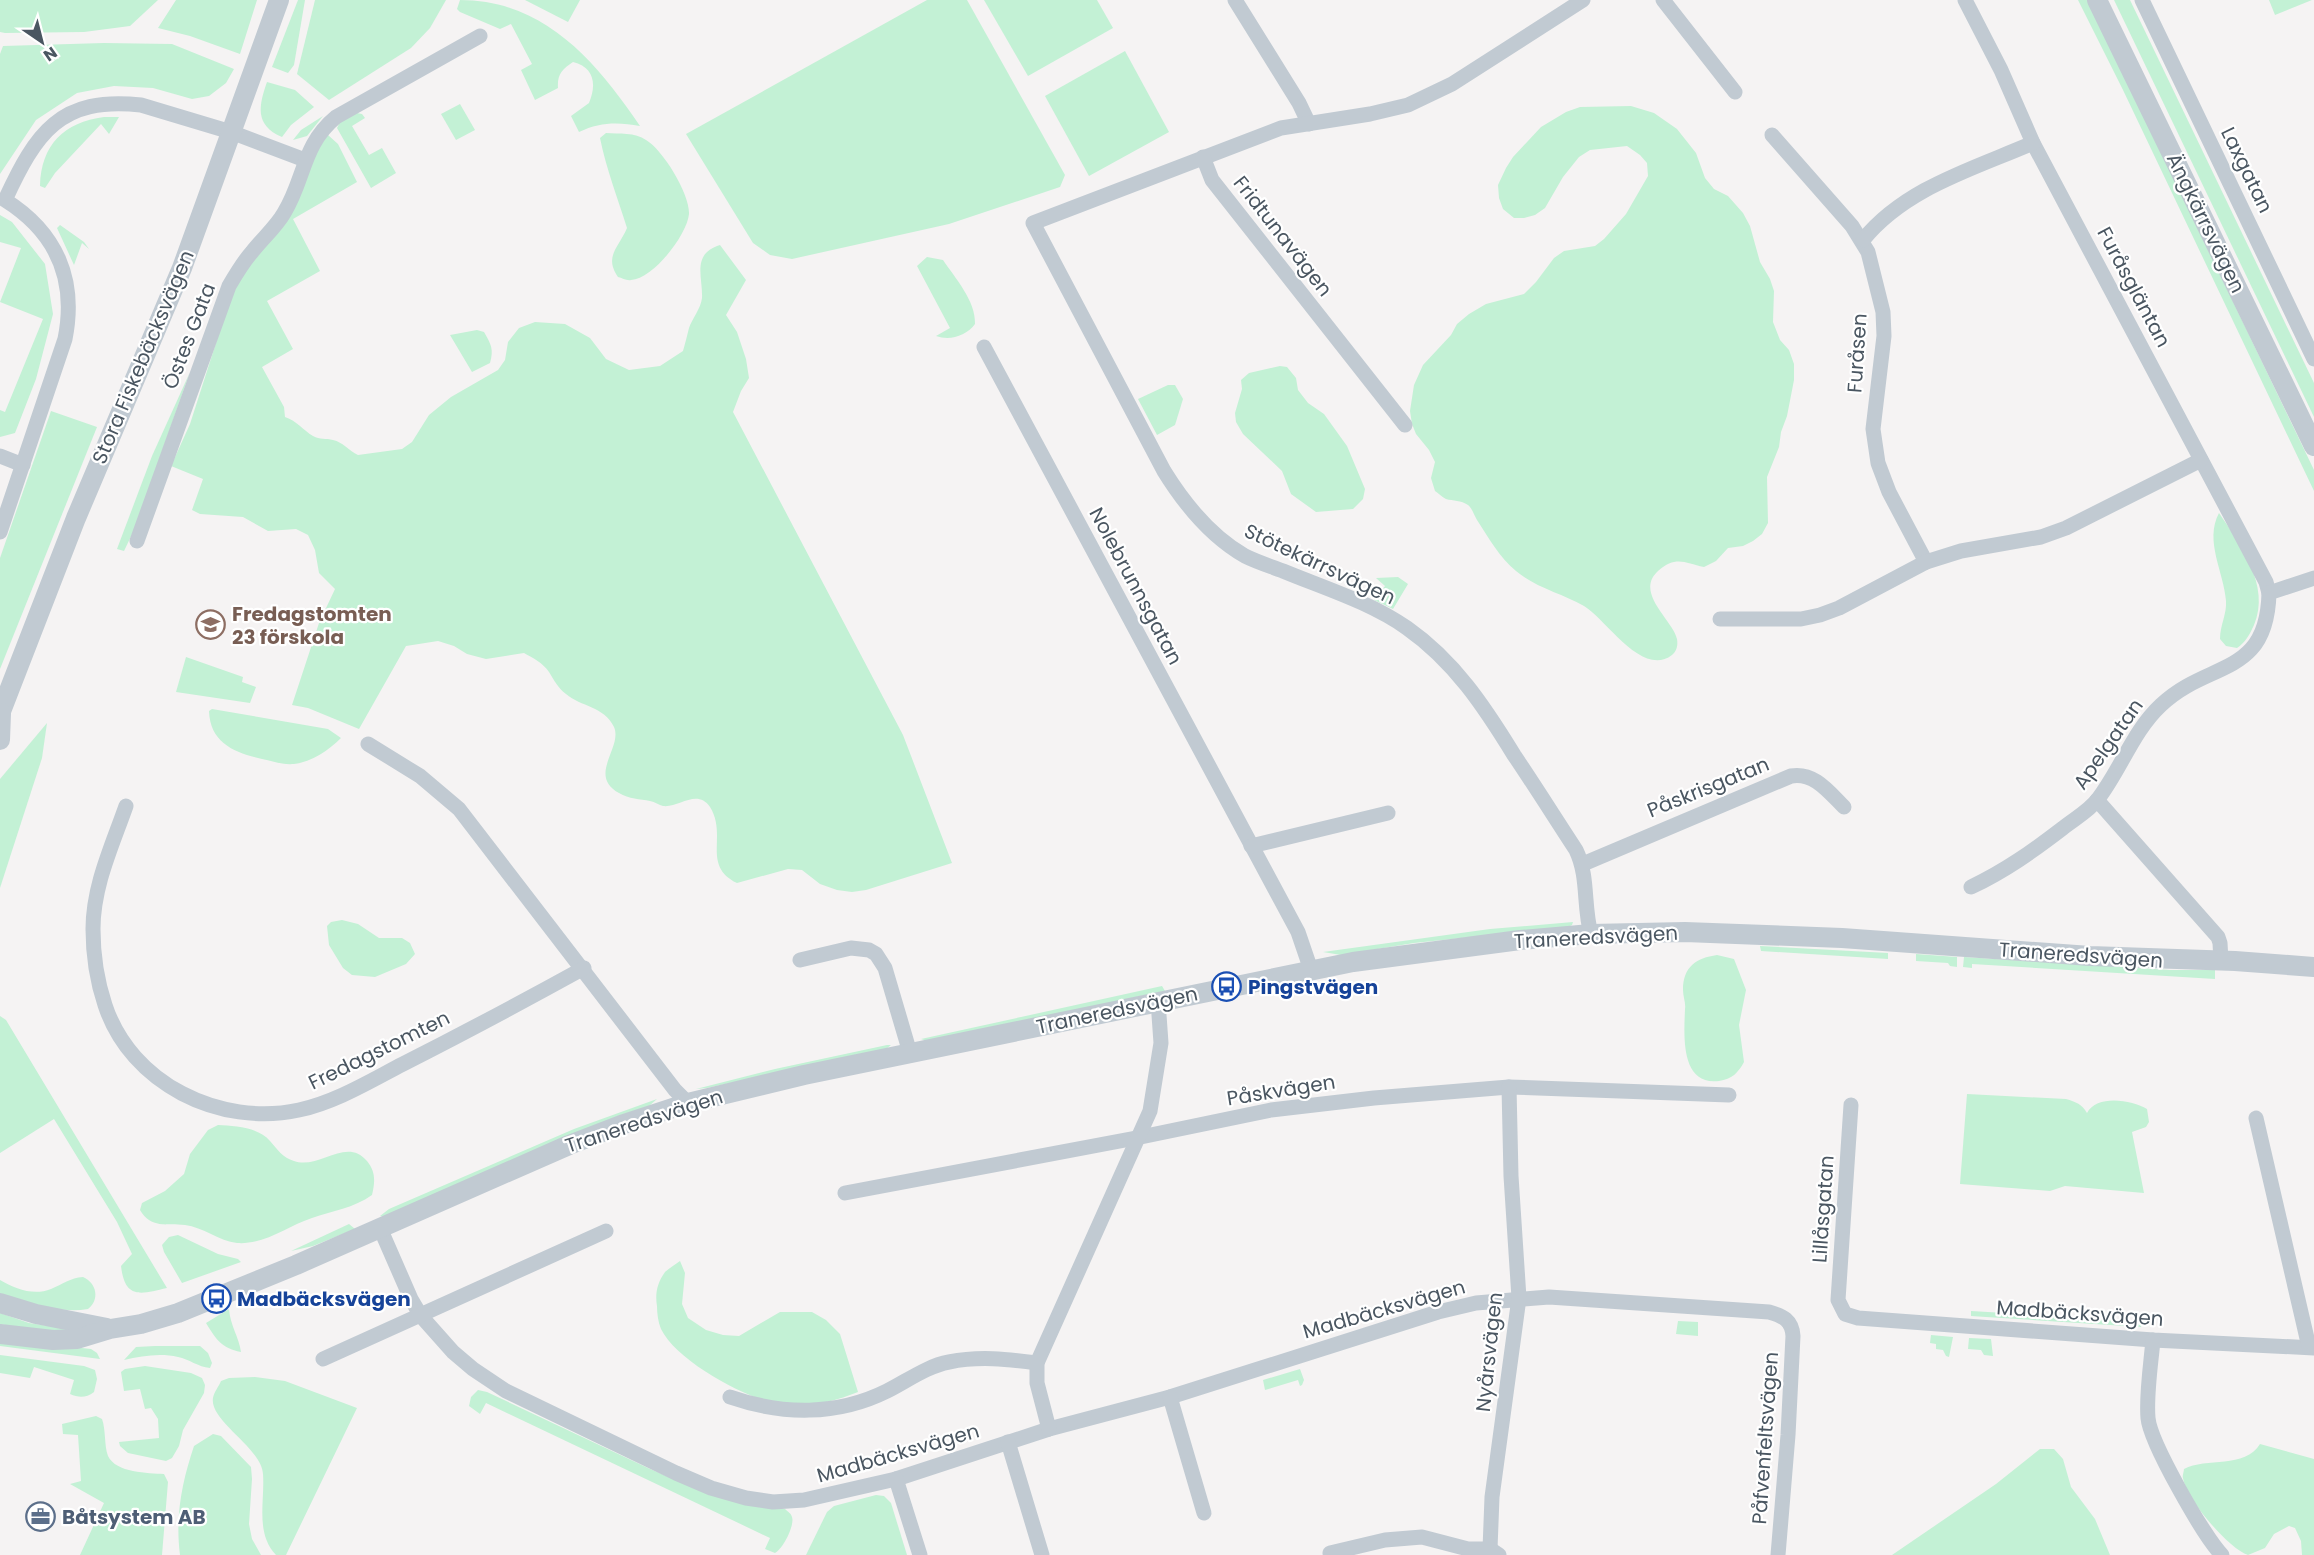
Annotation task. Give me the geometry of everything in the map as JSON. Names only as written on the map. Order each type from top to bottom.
[{"type":"street","name":"Stora Fiskebäcksvägen","points":[[0,740],[0,713],[76,518],[166,308],[279,0]]},
{"type":"street","points":[[1235,0],[1299,103],[1309,124]]},
{"type":"street","name":"Fridtunavägen","points":[[1405,424],[1212,180],[1203,157],[1281,128],[1393,109],[1435,93],[1583,0]]},
{"type":"street","points":[[1663,0],[1735,92]]},
{"type":"street","name":"Furåsgläntan","points":[[1965,0],[2001,70],[2033,143],[2202,460],[2270,593]]},
{"type":"street","name":"Ängkärrsvägen","points":[[2097,0],[2314,446]]},
{"type":"street","name":"Laxgatan","points":[[2142,0],[2314,359]]},
{"type":"street","name":"Östes Gata","points":[[137,541],[229,286],[250,254],[283,216],[317,136],[336,117],[480,36]]},
{"type":"street","points":[[0,532],[70,318],[68,285],[59,258],[49,239],[22,210],[3,198],[30,151],[45,132],[62,117],[91,105],[141,105],[231,132],[305,160]]},
{"type":"street","name":"Furåsen","points":[[1772,135],[1863,240],[1872,264],[1883,312],[1884,336],[1873,429],[1878,463],[1889,492],[1926,562]]},
{"type":"street","points":[[1863,240],[1878,221],[1915,196],[1938,183],[2033,143]]},
{"type":"street","name":"Stötekärrsvägen","points":[[1203,157],[1033,223],[1164,471],[1188,506],[1224,542],[1246,556],[1364,605],[1403,625],[1438,652],[1457,671],[1486,710],[1583,864],[1586,917],[1591,934]]},
{"type":"street","name":"Nolebrunnsgatan","points":[[984,347],[1299,932],[1311,970]]},
{"type":"street","points":[[0,456],[23,465]]},
{"type":"street","points":[[1720,619],[1801,619],[1820,615],[1839,608],[1926,562],[1961,551],[2041,537],[2066,528],[2202,460]]},
{"type":"street","points":[[2270,593],[2314,578]]},
{"type":"street","name":"Apelgatan","points":[[1971,887],[2001,873],[2032,852],[2097,800],[2149,717],[2163,703],[2190,683],[2231,666],[2253,648],[2261,637],[2266,622],[2270,593]]},
{"type":"street","points":[[368,744],[420,776],[459,809],[584,968],[675,1090],[688,1103]]},
{"type":"street","name":"Påskrisgatan","points":[[1583,864],[1791,776],[1807,776],[1818,782],[1844,807]]},
{"type":"street","points":[[2097,800],[2214,932],[2220,943],[2221,961]]},
{"type":"street","name":"Fredagstomten","points":[[126,806],[98,887],[93,926],[97,977],[105,1006],[116,1029],[132,1053],[147,1069],[162,1082],[209,1106],[232,1112],[264,1114],[299,1110],[322,1103],[477,1026],[584,968]]},
{"type":"street","points":[[1251,846],[1388,813]]},
{"type":"street","name":"Traneredsvägen","points":[[0,1334],[53,1340],[77,1339],[178,1313],[254,1283],[569,1145],[688,1103],[1158,1001],[1414,952],[1591,934],[1685,932],[1842,938],[2112,957],[2314,967]]},
{"type":"street","points":[[800,960],[851,948],[860,948],[876,954],[885,968],[910,1053]]},
{"type":"street","points":[[1049,1430],[1036,1383],[1037,1363],[1150,1111],[1161,1043],[1158,1001]]},
{"type":"street","name":"Påskvägen","points":[[845,1193],[1271,1110],[1382,1097],[1509,1087],[1729,1095]]},
{"type":"street","name":"Nyårsvägen","points":[[1494,1552],[1492,1497],[1519,1298],[1511,1176],[1509,1087]]},
{"type":"street","name":"Lillåsgatan","points":[[1845,1314],[1838,1300],[1851,1105]]},
{"type":"street","points":[[2256,1118],[2311,1348]]},
{"type":"street","name":"Madbäcksvägen","points":[[380,1228],[411,1299],[421,1316],[453,1352],[473,1369],[506,1391],[676,1473],[711,1488],[746,1498],[773,1502],[804,1500],[896,1479],[1008,1442],[1170,1397],[1438,1312],[1476,1303],[1549,1297],[1769,1312],[1782,1315],[1791,1324]]},
{"type":"street","points":[[323,1359],[606,1231]]},
{"type":"street","name":"Traneredsvägen","points":[[0,1303],[36,1314],[110,1329]]},
{"type":"street","name":"Madbäcksvägen","points":[[1845,1314],[1858,1318],[2153,1340],[2311,1348]]},
{"type":"street","name":"Påfvenfeltsvägen","points":[[1778,1555],[1788,1435],[1793,1336],[1791,1324]]},
{"type":"street","points":[[2153,1340],[2148,1418],[2152,1433],[2170,1472],[2222,1555]]},
{"type":"street","points":[[730,1397],[774,1410],[823,1409],[852,1405],[871,1398],[947,1362],[999,1358],[1037,1363]]},
{"type":"street","points":[[1170,1397],[1204,1513]]},
{"type":"street","points":[[1008,1442],[1042,1555]]},
{"type":"street","points":[[896,1479],[920,1555]]},
{"type":"street","points":[[1330,1553],[1385,1540],[1422,1537],[1468,1549],[1494,1552]]},
{"type":"green space","points":[[0,0],[158,0],[130,26],[84,32],[5,33],[0,32]]},
{"type":"green space","points":[[176,0],[257,0],[240,54],[190,36],[158,28]]},
{"type":"green space","points":[[298,0],[305,0],[294,65],[288,73],[272,67]]},
{"type":"green space","points":[[315,0],[446,0],[430,28],[411,48],[329,100],[297,74]]},
{"type":"green space","points":[[460,0],[490,3],[517,11],[542,23],[565,39],[605,79],[640,126],[609,124],[594,126],[579,132],[571,116],[589,103],[593,83],[589,72],[580,64],[573,62],[561,73],[558,88],[535,100],[521,70],[532,64],[511,24],[500,29],[460,12],[457,9]]},
{"type":"green space","points":[[525,0],[580,0],[568,22]]},
{"type":"green space","points":[[927,0],[967,0],[1065,175],[1060,187],[949,224],[792,259],[770,255],[753,243],[686,134]]},
{"type":"green space","points":[[984,0],[1097,0],[1113,28],[1028,76]]},
{"type":"green space","points":[[2078,0],[2088,0],[2314,470],[2314,491],[2123,90]]},
{"type":"green space","points":[[2114,0],[2130,0],[2314,383],[2314,417]]},
{"type":"green space","points":[[2269,0],[2312,0],[2275,15]]},
{"type":"green space","points":[[104,43],[172,44],[234,69],[226,83],[209,96],[192,99],[153,88],[114,86],[77,93],[36,120],[0,174],[0,54],[3,46]]},
{"type":"green space","points":[[1125,51],[1169,132],[1089,176],[1045,96]]},
{"type":"green space","points":[[267,82],[295,90],[314,107],[291,125],[282,137],[267,127],[261,114]]},
{"type":"green space","points":[[460,104],[475,130],[456,140],[441,114]]},
{"type":"green space","points":[[1631,106],[1654,113],[1677,129],[1696,153],[1705,178],[1714,189],[1728,196],[1743,213],[1750,226],[1760,262],[1774,291],[1773,322],[1794,364],[1794,380],[1787,416],[1781,432],[1779,447],[1767,477],[1768,523],[1762,534],[1753,541],[1743,546],[1728,548],[1716,561],[1704,567],[1686,562],[1675,562],[1658,571],[1652,579],[1650,588],[1652,597],[1677,639],[1674,653],[1661,660],[1649,659],[1637,653],[1584,606],[1532,582],[1510,566],[1469,506],[1463,502],[1446,499],[1435,491],[1431,478],[1435,462],[1416,434],[1410,411],[1414,385],[1423,365],[1451,335],[1457,324],[1486,304],[1524,294],[1554,258],[1564,251],[1595,246],[1626,214],[1648,176],[1647,163],[1627,146],[1590,150],[1579,157],[1563,177],[1545,208],[1535,215],[1514,218],[1503,209],[1498,185],[1513,157],[1541,127],[1566,112],[1580,107]]},
{"type":"green space","points":[[357,113],[362,114],[365,118],[352,126],[369,155],[382,148],[396,173],[371,188],[337,128],[340,122]]},
{"type":"green space","points":[[323,116],[307,136],[293,140],[301,130]]},
{"type":"green space","points":[[104,117],[119,117],[109,134],[101,124],[55,173],[45,188],[40,186],[45,159],[57,138],[77,124]]},
{"type":"green space","points":[[606,133],[637,136],[653,145],[674,173],[688,205],[687,223],[676,244],[649,272],[640,278],[631,280],[618,277],[612,263],[614,252],[627,228],[600,138]]},
{"type":"green space","points":[[328,135],[338,144],[357,182],[293,219],[320,271],[267,301],[293,349],[262,367],[284,407],[285,417],[313,436],[337,441],[358,455],[402,449],[412,442],[429,415],[451,397],[498,370],[505,360],[508,342],[519,328],[535,322],[565,324],[590,338],[606,359],[629,370],[660,366],[683,351],[689,328],[702,298],[700,267],[702,260],[711,249],[720,245],[746,280],[726,315],[737,332],[746,359],[749,378],[733,412],[903,735],[952,863],[866,890],[852,892],[820,884],[802,870],[788,869],[737,883],[726,876],[720,868],[717,859],[717,829],[710,807],[699,799],[663,806],[619,793],[610,786],[606,778],[606,770],[615,735],[610,720],[566,694],[558,687],[544,666],[524,653],[486,659],[467,654],[454,646],[438,641],[406,646],[359,729],[308,708],[292,705],[319,623],[335,589],[319,573],[315,550],[308,535],[296,529],[268,531],[243,517],[200,514],[192,510],[203,479],[171,466],[190,424],[232,293],[312,156]]},
{"type":"green space","points":[[0,215],[12,222],[45,264],[53,314],[36,379],[15,433],[0,437],[0,410],[5,412],[43,319],[0,302],[21,248],[0,242]]},
{"type":"green space","points":[[60,225],[84,242],[89,249],[82,243],[74,265],[57,228]]},
{"type":"green space","points":[[927,257],[943,260],[959,282],[972,307],[975,324],[952,338],[936,336],[950,328],[917,266]]},
{"type":"green space","points":[[477,330],[484,332],[490,343],[492,354],[490,363],[472,372],[450,335]]},
{"type":"green space","points":[[1280,366],[1287,367],[1296,378],[1298,390],[1308,403],[1324,414],[1347,446],[1365,489],[1363,499],[1353,509],[1316,512],[1291,494],[1282,471],[1243,434],[1236,422],[1235,413],[1242,389],[1241,380],[1249,373]]},
{"type":"green space","points":[[190,372],[135,528],[124,551],[117,549],[152,456]]},
{"type":"green space","points":[[1168,385],[1175,385],[1183,399],[1175,425],[1157,435],[1138,399]]},
{"type":"green space","points":[[51,411],[97,427],[0,669],[0,558]]},
{"type":"green space","points":[[2219,513],[2251,566],[2259,595],[2254,625],[2247,638],[2237,648],[2226,646],[2220,639],[2226,601],[2213,534]]},
{"type":"green space","points":[[1398,577],[1408,584],[1393,609],[1374,600],[1385,586],[1376,578]]},
{"type":"green space","points":[[186,657],[243,677],[242,682],[256,687],[250,703],[176,692]]},
{"type":"green space","points":[[212,709],[328,729],[341,738],[326,751],[307,761],[294,764],[277,763],[252,757],[226,745],[219,739],[210,722],[209,711]]},
{"type":"green space","points":[[47,723],[42,758],[0,888],[0,779]]},
{"type":"green space","points":[[342,920],[358,924],[379,938],[402,938],[410,943],[415,954],[406,964],[375,977],[352,975],[343,968],[329,945],[327,926],[331,922]]},
{"type":"green space","points":[[1573,922],[1568,927],[1414,943],[1341,955],[1323,952],[1490,929]]},
{"type":"green space","points":[[1760,946],[1888,953],[1888,959],[1761,951]]},
{"type":"green space","points":[[1916,954],[1957,957],[1957,967],[1950,966],[1948,963],[1916,961]]},
{"type":"green space","points":[[1717,955],[1734,959],[1746,990],[1739,1025],[1744,1062],[1734,1075],[1719,1081],[1706,1080],[1697,1076],[1687,1057],[1683,990],[1685,975],[1692,965],[1703,958]]},
{"type":"green space","points":[[1964,957],[2170,970],[2215,970],[2215,979],[1972,964],[1972,968],[1963,967]]},
{"type":"green space","points":[[1162,986],[1165,991],[927,1041],[921,1039]]},
{"type":"green space","points":[[0,1016],[6,1020],[167,1288],[142,1293],[126,1285],[121,1266],[132,1254],[117,1222],[54,1119],[0,1153]]},
{"type":"green space","points":[[891,1045],[885,1050],[696,1089],[775,1069]]},
{"type":"green space","points":[[1967,1094],[2066,1099],[2083,1107],[2087,1113],[2098,1103],[2115,1100],[2133,1103],[2147,1109],[2149,1122],[2146,1127],[2132,1132],[2144,1193],[2065,1186],[2050,1191],[1960,1184]]},
{"type":"green space","points":[[657,1099],[649,1106],[618,1116],[384,1217],[380,1216],[389,1209],[574,1129]]},
{"type":"green space","points":[[218,1125],[246,1128],[259,1133],[290,1160],[303,1163],[341,1152],[359,1154],[370,1165],[373,1173],[372,1195],[350,1206],[247,1243],[230,1242],[192,1226],[160,1224],[149,1220],[140,1210],[142,1203],[165,1191],[184,1174],[190,1154],[208,1130]]},
{"type":"green space","points":[[349,1224],[355,1229],[313,1246],[291,1251]]},
{"type":"green space","points":[[178,1235],[241,1262],[182,1283],[162,1245],[169,1237]]},
{"type":"green space","points":[[680,1261],[685,1273],[682,1304],[688,1318],[706,1330],[723,1335],[739,1336],[780,1312],[812,1312],[826,1320],[840,1334],[858,1392],[816,1404],[784,1405],[759,1399],[710,1375],[694,1364],[669,1341],[661,1329],[658,1318],[656,1297],[658,1284],[665,1272]]},
{"type":"green space","points":[[83,1277],[91,1283],[95,1292],[94,1301],[88,1309],[54,1309],[0,1294],[0,1280],[18,1289],[38,1292]]},
{"type":"green space","points":[[229,1309],[241,1352],[228,1348],[220,1342],[206,1323]]},
{"type":"green space","points":[[1971,1311],[2141,1321],[2142,1324],[2141,1327],[1971,1316]]},
{"type":"green space","points":[[0,1313],[29,1323],[68,1329],[68,1331],[27,1329],[0,1324]]},
{"type":"green space","points":[[1678,1321],[1698,1322],[1698,1336],[1676,1334]]},
{"type":"green space","points":[[1931,1335],[1953,1337],[1949,1357],[1943,1350],[1936,1349],[1936,1344],[1930,1343]]},
{"type":"green space","points":[[1969,1338],[1991,1339],[1993,1356],[1984,1355],[1981,1350],[1968,1349]]},
{"type":"green space","points":[[0,1339],[91,1349],[100,1359],[0,1346]]},
{"type":"green space","points":[[200,1346],[208,1353],[212,1363],[210,1368],[182,1358],[164,1355],[124,1360],[136,1347]]},
{"type":"green space","points":[[0,1355],[84,1366],[95,1370],[97,1379],[94,1392],[82,1397],[70,1394],[74,1380],[34,1367],[30,1378],[0,1373]]},
{"type":"green space","points":[[145,1366],[191,1373],[202,1378],[205,1385],[204,1393],[183,1430],[179,1446],[172,1458],[166,1461],[128,1453],[119,1442],[159,1438],[158,1419],[151,1408],[145,1409],[140,1389],[124,1391],[121,1372],[125,1369]]},
{"type":"green space","points":[[1300,1369],[1304,1380],[1302,1385],[1300,1386],[1298,1380],[1265,1390],[1263,1380]]},
{"type":"green space","points":[[255,1377],[285,1381],[357,1408],[286,1555],[276,1555],[265,1537],[262,1516],[263,1474],[260,1464],[214,1407],[213,1398],[221,1381],[229,1378]]},
{"type":"green space","points":[[478,1390],[487,1392],[698,1490],[785,1509],[791,1514],[792,1521],[788,1537],[775,1553],[765,1549],[770,1538],[486,1403],[480,1414],[469,1406],[471,1397]]},
{"type":"green space","points":[[96,1416],[102,1419],[107,1452],[112,1462],[133,1471],[164,1474],[168,1482],[162,1555],[80,1555],[104,1503],[70,1484],[81,1481],[78,1435],[63,1434],[62,1424]]},
{"type":"green space","points":[[213,1434],[221,1436],[251,1467],[249,1524],[252,1539],[261,1555],[180,1555],[179,1513],[186,1473],[194,1446]]},
{"type":"green space","points":[[2260,1444],[2314,1459],[2314,1555],[2302,1555],[2301,1541],[2295,1528],[2289,1526],[2274,1534],[2265,1548],[2248,1555],[2240,1551],[2220,1534],[2200,1510],[2186,1487],[2183,1477],[2184,1469],[2245,1457]]},
{"type":"green space","points":[[2040,1449],[2054,1449],[2063,1459],[2071,1487],[2095,1519],[2110,1555],[1892,1555],[1996,1484]]},
{"type":"green space","points":[[876,1495],[884,1496],[891,1503],[907,1555],[806,1555],[827,1512],[834,1506]]},
{"type":"place","name":"Fredagstomten 23 förskola","points":[[211,625]]},
{"type":"place","name":"Pingstvägen","points":[[1227,987]]},
{"type":"place","name":"Madbäcksvägen","points":[[216,1299]]},
{"type":"place","name":"Båtsystem AB","points":[[41,1517]]}]
